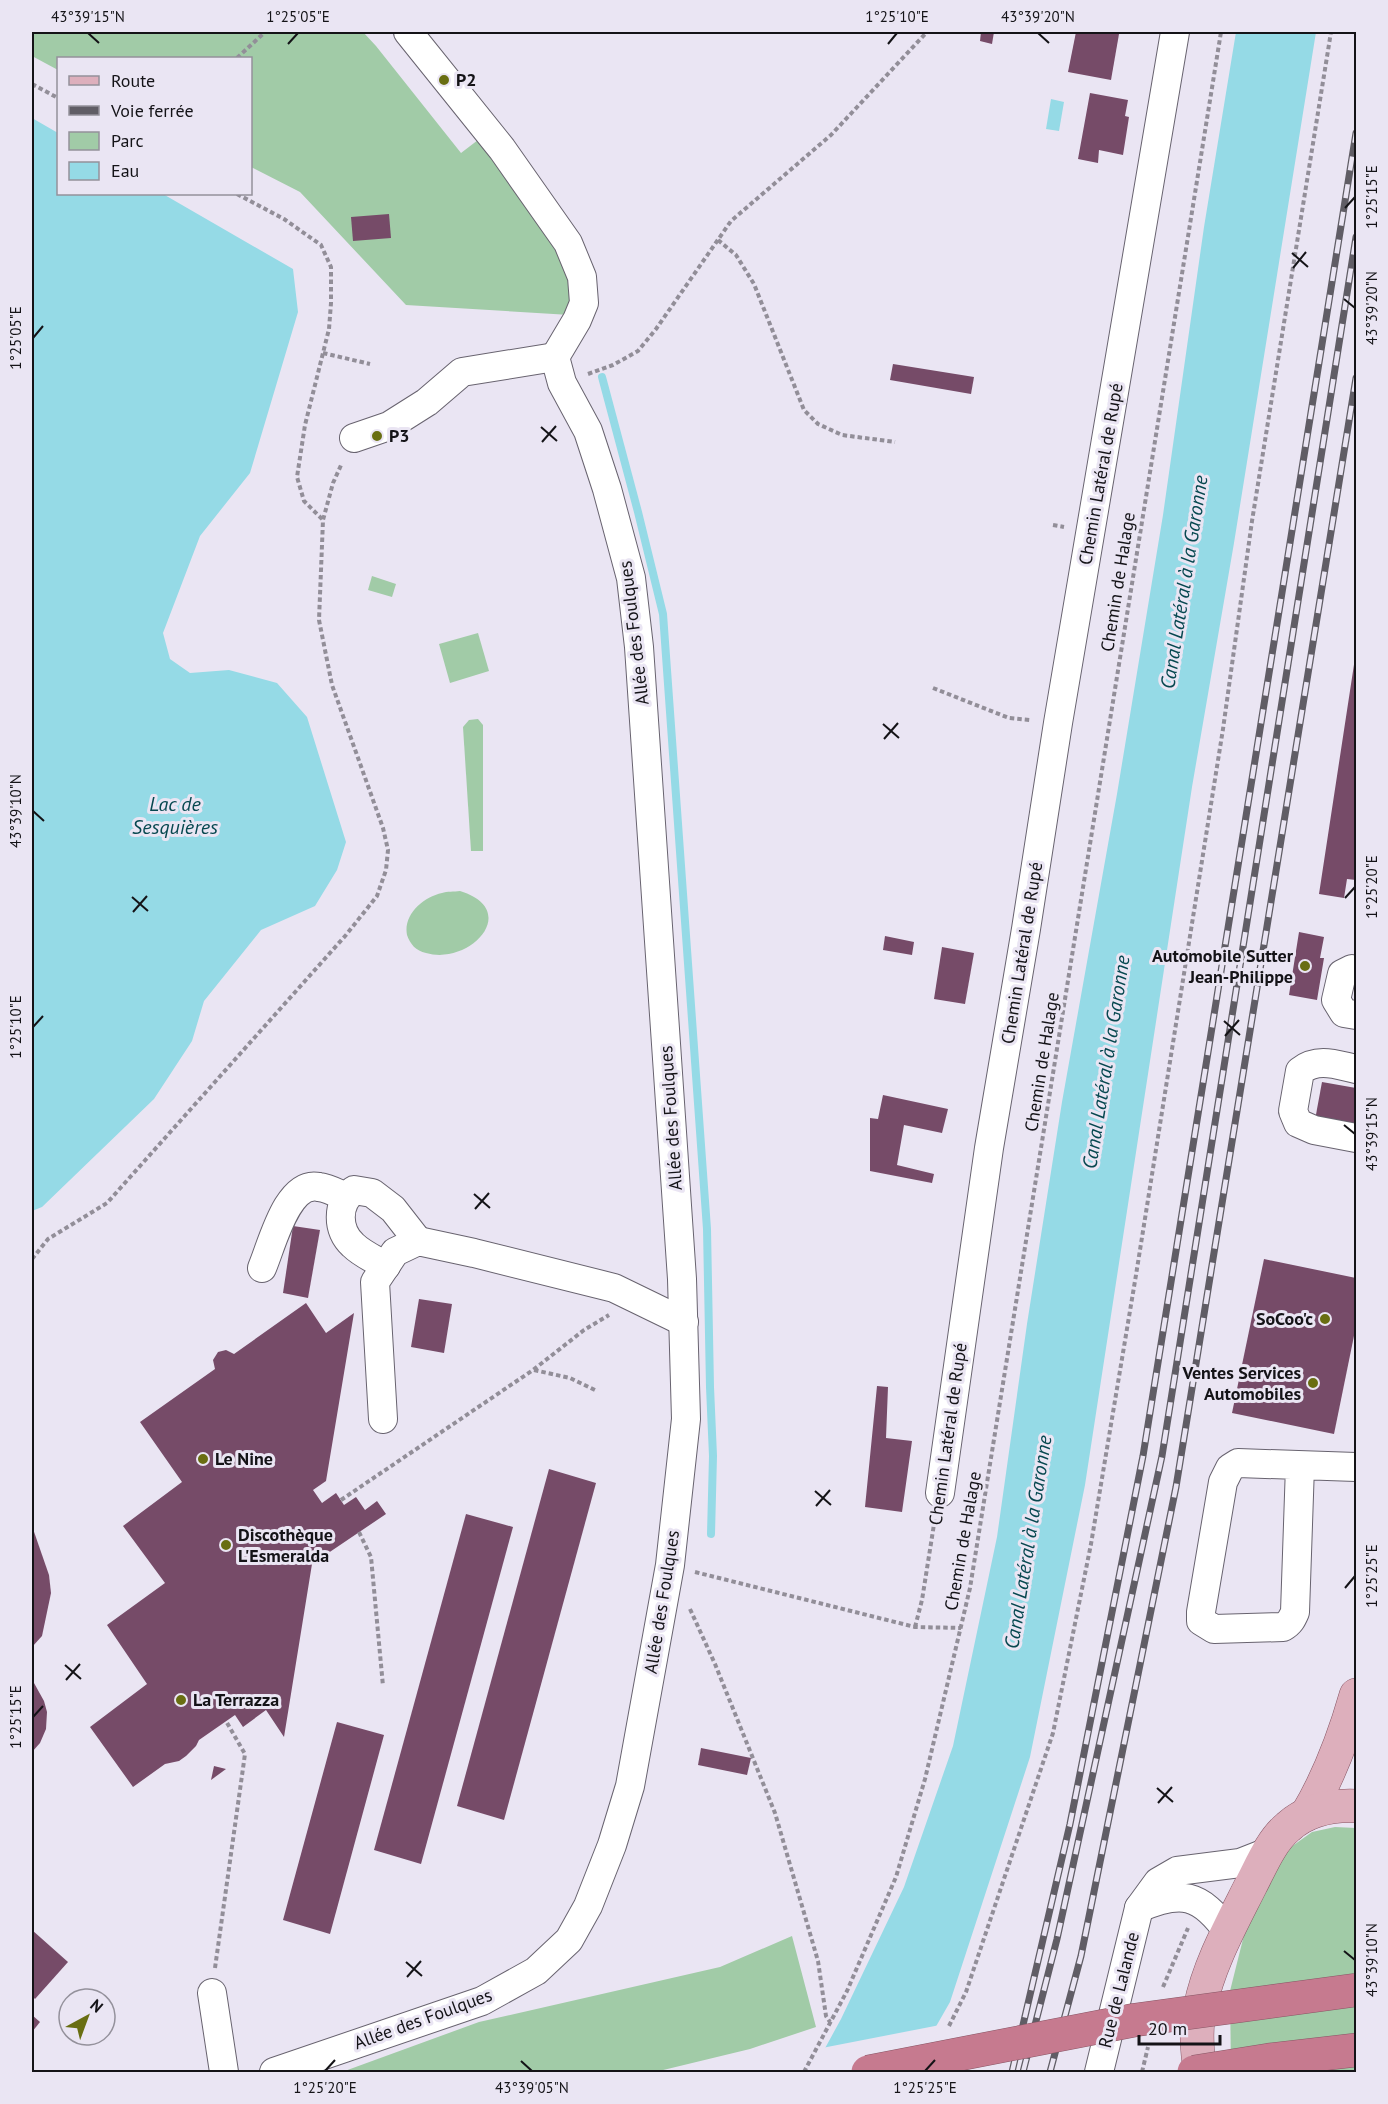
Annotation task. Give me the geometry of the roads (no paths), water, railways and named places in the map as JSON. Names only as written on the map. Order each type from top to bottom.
[{"type":"highway","points":[[868,2073],[947,2055],[1135,2020],[1356,1990]]},
{"type":"highway","points":[[1194,2073],[1269,2060],[1356,2050]]},
{"type":"main road","points":[[1307,1814],[1335,1758],[1356,1695]]},
{"type":"main road","points":[[1200,2073],[1196,2045],[1200,2008],[1219,1949],[1268,1852],[1287,1827],[1307,1814],[1334,1806],[1356,1806]]},
{"type":"street","points":[[354,438],[388,426],[427,402],[462,372],[559,370],[584,303],[582,276],[568,243],[501,148],[408,32]]},
{"type":"street","name":"Chemin Latéral de Rupé","points":[[940,1493],[989,1148],[1058,723],[1175,32]]},
{"type":"street","name":"Allée des Foulques","points":[[274,2073],[482,2001],[536,1971],[569,1940],[588,1906],[612,1845],[630,1786],[670,1565],[686,1419],[684,1322],[639,647],[633,590],[607,489],[588,432],[559,370]]},
{"type":"street","points":[[1356,970],[1352,969],[1342,974],[1336,1000],[1344,1013],[1356,1015]]},
{"type":"street","points":[[1356,1069],[1323,1062],[1308,1065],[1300,1071],[1293,1111],[1298,1123],[1310,1128],[1356,1138]]},
{"type":"street","points":[[1310,1128],[1304,1115],[1311,1086],[1316,1079],[1323,1076],[1356,1082]]},
{"type":"street","points":[[262,1268],[290,1201],[301,1189],[318,1186],[346,1197]]},
{"type":"street","points":[[386,1266],[353,1245],[341,1224],[342,1204],[354,1190],[372,1193],[393,1209],[418,1241]]},
{"type":"street","points":[[383,1419],[375,1282],[395,1252],[418,1241],[474,1252],[614,1288],[684,1322]]},
{"type":"street","points":[[1300,1466],[1293,1619],[1283,1627],[1214,1629],[1207,1626],[1201,1621],[1201,1612],[1226,1473],[1230,1468],[1238,1463],[1356,1467]]},
{"type":"street","name":"Rue de Lalande","points":[[1098,2073],[1139,1908],[1158,1882],[1177,1871],[1215,1868],[1240,1863],[1268,1852]]},
{"type":"street","name":"Rue de Lalande","points":[[1139,1908],[1162,1898],[1180,1896],[1205,1905],[1227,1932]]},
{"type":"street","points":[[212,1993],[224,2073]]},
{"type":"water","name":"Canal Latéral à la Garonne","points":[[1236,32],[1316,32],[1234,543],[1192,787],[1085,1485],[1030,1757],[950,2002],[910,2072],[812,2072],[841,2019],[904,1887],[953,1746],[997,1537],[1027,1324],[1062,1102],[1117,794],[1163,515],[1204,227]]},
{"type":"water","points":[[1051,99],[1064,102],[1059,131],[1046,129]]},
{"type":"water","name":"Lac de Sesquières","points":[[32,118],[57,132],[57,195],[165,195],[293,269],[298,312],[250,473],[200,536],[163,633],[170,659],[190,673],[229,670],[277,683],[307,717],[346,842],[337,870],[315,906],[261,930],[204,1001],[192,1041],[154,1099],[42,1207],[32,1211]]},
{"type":"waterway","points":[[602,377],[663,614],[707,1229],[713,1456],[711,1534]]},
{"type":"railway","points":[[1012,2072],[1070,1824],[1143,1456],[1356,133]]},
{"type":"railway","points":[[1023,2072],[1057,1939],[1162,1456],[1356,237]]},
{"type":"railway","points":[[1050,2072],[1081,1956],[1176,1487],[1356,378]]},
{"type":"place","name":"P2","points":[[444,80]]},
{"type":"place","name":"P3","points":[[377,436]]},
{"type":"place","name":"Automobile Sutter Jean-Philippe","points":[[1305,966]]},
{"type":"place","name":"SoCoo'c","points":[[1325,1319]]},
{"type":"place","name":"Ventes Services Automobiles","points":[[1313,1383]]},
{"type":"place","name":"Le Nine","points":[[203,1459]]},
{"type":"place","name":"Discothèque L'Esmeralda","points":[[226,1545]]},
{"type":"place","name":"La Terrazza","points":[[181,1700]]}]
